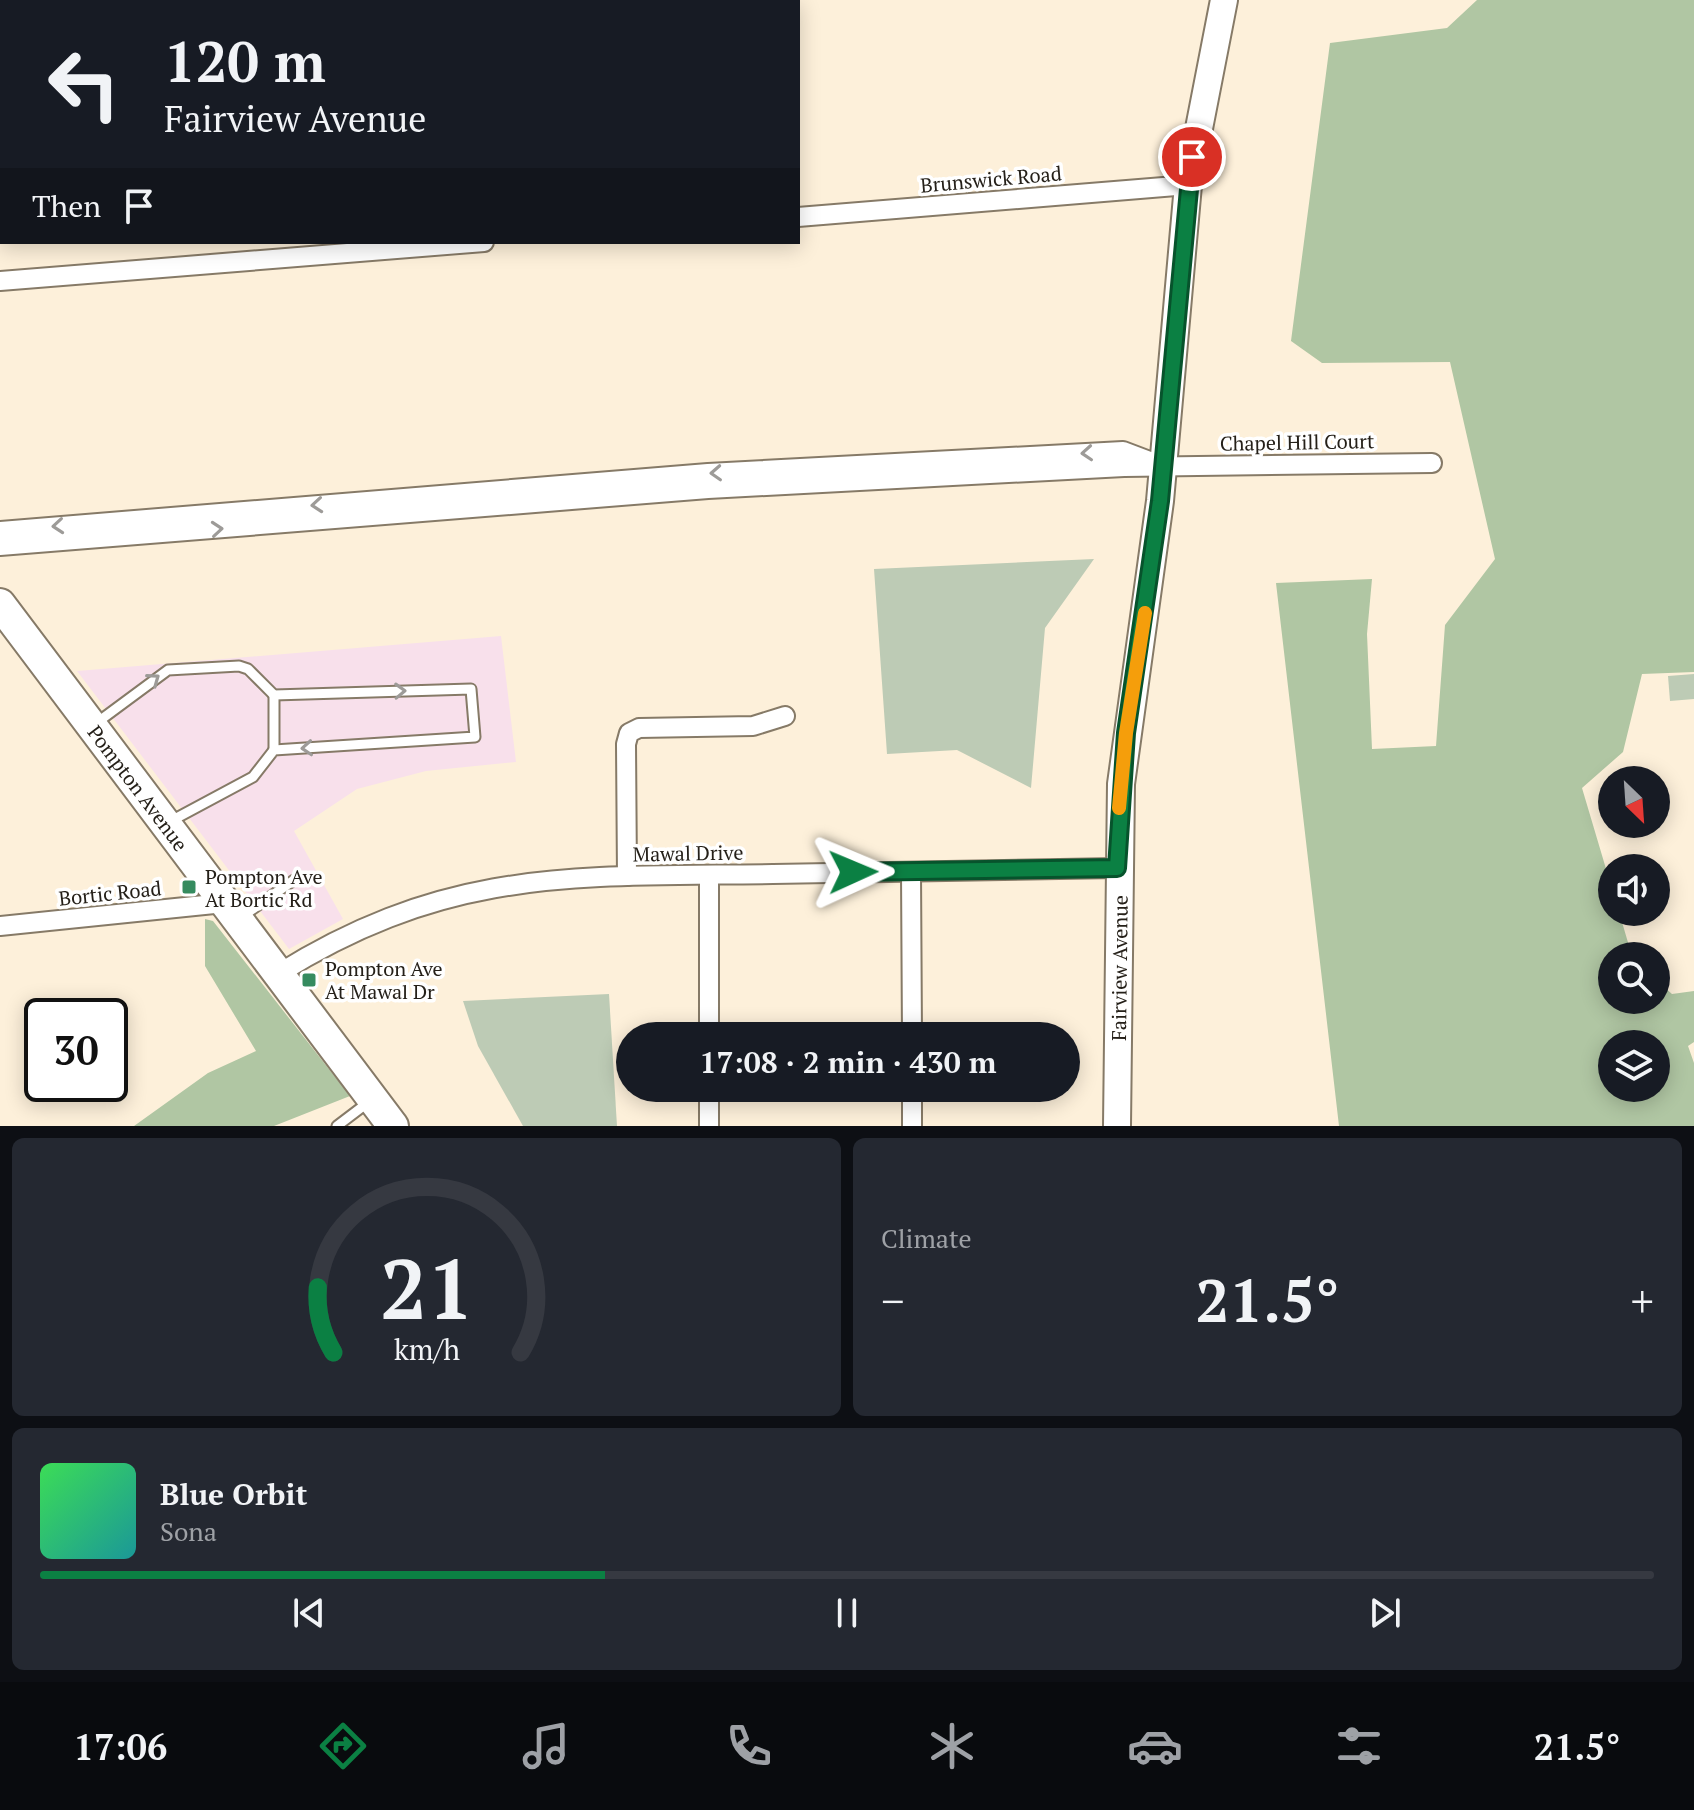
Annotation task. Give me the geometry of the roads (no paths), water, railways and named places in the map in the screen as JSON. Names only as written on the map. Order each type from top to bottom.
[{"type":"main road","name":"Fairview Avenue","points":[[1117,1126],[1117,868],[1126,733],[1150,576],[1188,185],[1224,0]]},
{"type":"main road","name":"Pompton Avenue","points":[[0,604],[393,1126]]},
{"type":"street","name":"Brunswick Road","points":[[800,217],[1188,185]]},
{"type":"street","points":[[0,281],[459,244]]},
{"type":"street","name":"Chapel Hill Court","points":[[160,526],[754,479],[950,469],[1432,463]]},
{"type":"street","points":[[0,531],[160,526]]},
{"type":"street","points":[[0,546],[160,526]]},
{"type":"street","points":[[627,876],[626,744],[629,733],[639,728],[753,726],[785,716]]},
{"type":"street","name":"Mawal Drive","points":[[278,974],[343,936],[435,900],[517,882],[627,876],[1117,868]]},
{"type":"street","points":[[911,872],[912,1022]]},
{"type":"street","points":[[709,875],[709,1022]]},
{"type":"street","name":"Bortic Road","points":[[0,926],[231,912]]},
{"type":"street","points":[[709,1102],[709,1126]]},
{"type":"street","points":[[912,1102],[912,1126]]},
{"type":"lane","points":[[92,726],[168,670],[239,666],[248,669],[274,695],[274,750],[253,777],[166,824]]},
{"type":"lane","points":[[274,695],[471,689],[475,737],[274,750]]},
{"type":"lane","points":[[231,912],[294,880]]},
{"type":"lane","points":[[337,1126],[373,1099]]},
{"type":"place","name":"Pompton Ave At Bortic Rd","points":[[189,887]]},
{"type":"place","name":"Pompton Ave At Mawal Dr","points":[[309,980]]}]
